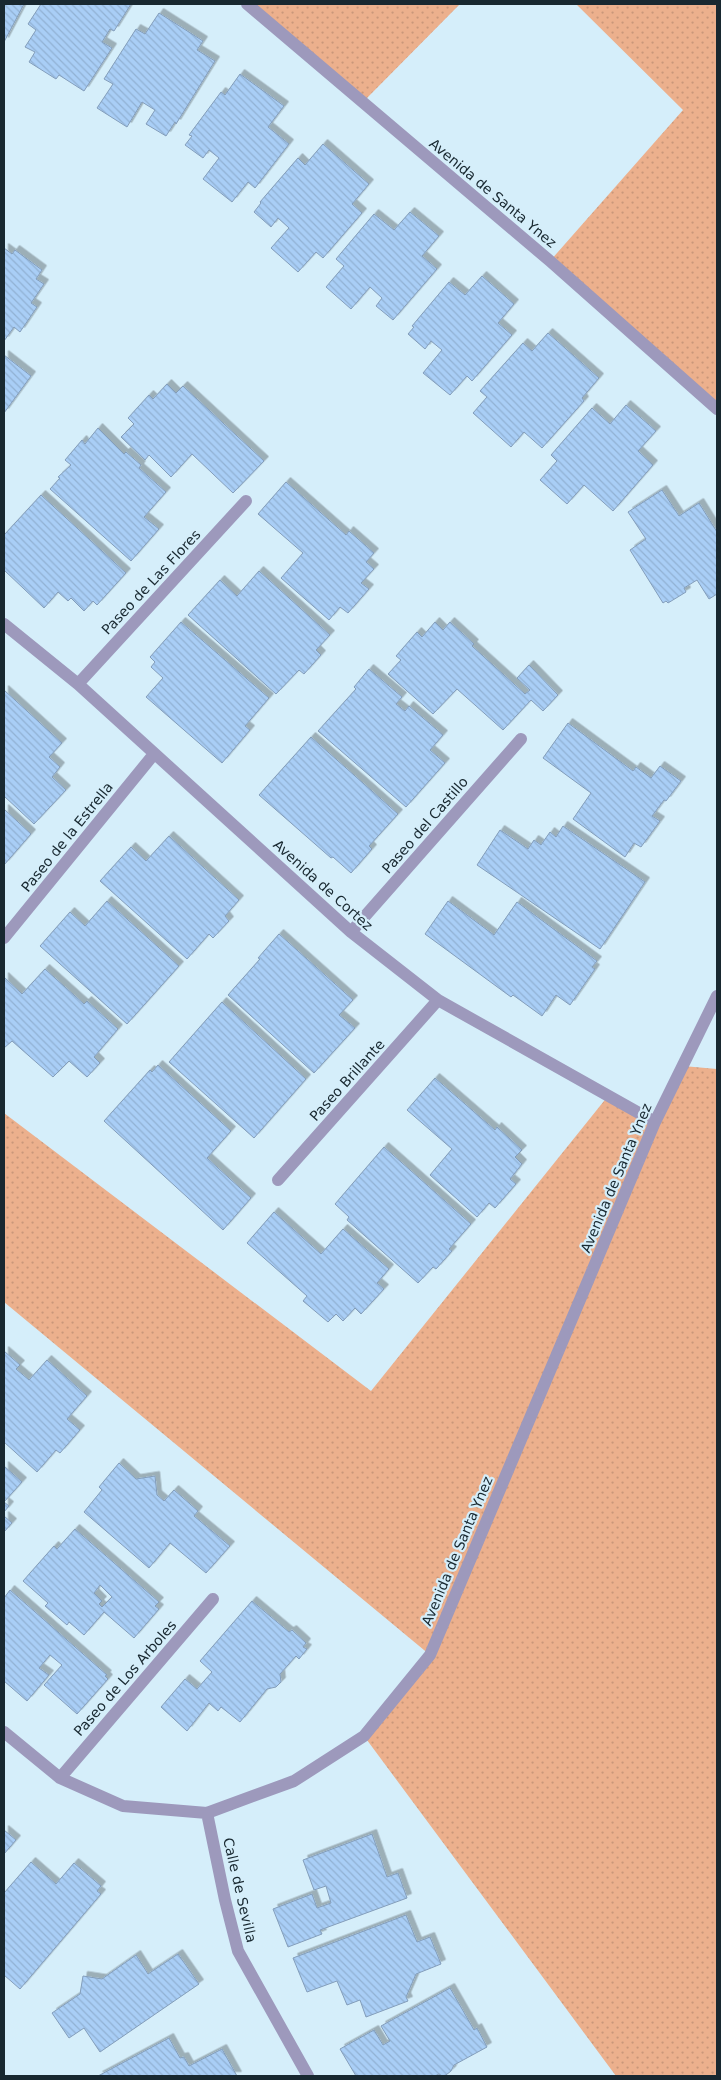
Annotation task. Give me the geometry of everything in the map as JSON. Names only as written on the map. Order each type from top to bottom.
[{"type":"street","name":"Avenida de Santa Ynez","points":[[247,4],[550,261],[717,409]]},
{"type":"street","name":"Paseo de Las Flores","points":[[78,684],[246,501]]},
{"type":"street","name":"Avenida de Cortez","points":[[4,624],[78,684],[351,932],[438,1000],[655,1122]]},
{"type":"street","name":"Paseo del Castillo","points":[[351,932],[521,738]]},
{"type":"street","name":"Paseo de la Estrella","points":[[4,938],[154,754]]},
{"type":"street","name":"Avenida de Santa Ynez","points":[[4,1732],[60,1778],[123,1806],[207,1813],[294,1781],[364,1736],[430,1655],[655,1122],[717,996]]},
{"type":"street","name":"Paseo Brillante","points":[[278,1180],[438,1000]]},
{"type":"street","name":"Paseo de Los Arboles","points":[[60,1778],[213,1599]]},
{"type":"street","name":"Calle de Sevilla","points":[[207,1813],[225,1900],[238,1951],[308,2076]]},
{"type":"shaded area","points":[[247,4],[460,4],[363,102]]},
{"type":"shaded area","points":[[576,4],[717,4],[717,409],[550,261],[683,110]]},
{"type":"shaded area","points":[[683,1066],[717,1069],[717,2076],[616,2076],[364,1736],[430,1655],[4,1302],[4,1113],[371,1391],[608,1096],[655,1122]]},
{"type":"building","points":[[4,4],[24,4],[4,42]]},
{"type":"building","points":[[41,4],[131,4],[114,31],[110,29],[102,42],[112,48],[84,91],[59,75],[56,79],[29,62],[35,52],[25,47],[36,30],[28,24]]},
{"type":"building","points":[[159,13],[203,41],[197,50],[215,61],[176,124],[175,122],[166,136],[146,124],[155,110],[142,102],[127,127],[97,108],[113,84],[104,79],[136,29],[145,34]]},
{"type":"building","points":[[240,74],[284,106],[268,127],[289,144],[255,188],[248,182],[232,202],[203,179],[219,158],[209,150],[203,158],[185,145],[192,136],[189,135],[221,92],[225,95]]},
{"type":"building","points":[[323,144],[369,184],[352,204],[362,213],[323,258],[316,252],[298,272],[271,248],[289,228],[278,218],[271,227],[254,212],[260,202],[298,158],[305,165]]},
{"type":"building","points":[[410,212],[439,236],[422,256],[437,269],[393,320],[376,306],[382,298],[370,287],[351,309],[326,287],[344,266],[336,259],[374,214],[394,230]]},
{"type":"building","points":[[4,248],[12,254],[15,250],[42,270],[36,279],[44,284],[31,303],[37,307],[20,332],[14,327],[4,341]]},
{"type":"building","points":[[482,276],[514,304],[498,323],[512,335],[472,381],[467,376],[450,395],[423,373],[442,350],[431,341],[425,349],[408,334],[414,327],[412,326],[449,282],[465,295]]},
{"type":"building","points":[[548,333],[599,378],[582,398],[584,401],[542,448],[524,432],[511,447],[473,413],[487,397],[480,391],[523,343],[532,351]]},
{"type":"building","points":[[4,355],[31,376],[4,413]]},
{"type":"building","points":[[167,384],[176,393],[183,386],[264,461],[233,493],[192,454],[171,477],[149,455],[145,460],[121,437],[134,424],[128,418],[149,395],[153,399]]},
{"type":"building","points":[[626,405],[656,431],[638,451],[653,465],[613,511],[584,485],[567,504],[540,480],[557,461],[551,455],[592,408],[610,424]]},
{"type":"building","points":[[98,428],[124,454],[126,452],[141,465],[139,468],[166,492],[144,517],[159,529],[131,561],[50,489],[60,478],[58,477],[71,465],[65,460],[82,440],[85,444]]},
{"type":"building","points":[[286,482],[346,535],[349,531],[374,553],[366,562],[374,569],[361,583],[369,589],[348,613],[340,607],[329,620],[281,578],[303,553],[258,514]]},
{"type":"building","points":[[662,490],[679,516],[699,503],[717,532],[717,594],[709,599],[697,580],[684,588],[686,592],[668,603],[666,601],[663,603],[630,550],[646,539],[628,512]]},
{"type":"building","points":[[41,495],[126,573],[97,605],[93,601],[84,611],[71,598],[68,601],[58,592],[44,608],[4,570],[4,535]]},
{"type":"building","points":[[259,571],[330,635],[316,650],[321,655],[304,674],[299,670],[276,694],[188,615],[220,580],[237,596]]},
{"type":"building","points":[[181,622],[269,698],[245,726],[250,730],[222,763],[146,697],[163,678],[151,667],[155,662],[150,657]]},
{"type":"building","points":[[435,622],[443,630],[450,622],[474,644],[472,646],[525,694],[530,690],[517,678],[529,665],[558,695],[543,711],[531,700],[503,730],[457,689],[433,714],[388,674],[401,660],[396,656],[417,632],[422,637]]},
{"type":"building","points":[[369,669],[402,697],[396,704],[405,711],[409,706],[443,735],[430,750],[445,763],[406,807],[318,731],[356,689],[354,687]]},
{"type":"building","points":[[4,690],[62,743],[49,757],[60,767],[52,777],[66,790],[34,824],[4,796]]},
{"type":"building","points":[[568,723],[633,771],[636,767],[651,778],[660,766],[681,781],[652,816],[660,821],[641,847],[634,843],[625,857],[573,819],[591,793],[543,758]]},
{"type":"building","points":[[311,737],[398,814],[369,846],[372,849],[351,873],[259,795]]},
{"type":"building","points":[[4,809],[31,834],[4,865]]},
{"type":"building","points":[[563,826],[645,882],[600,949],[477,865],[500,830],[528,849],[534,840],[541,845],[550,832],[556,837]]},
{"type":"building","points":[[169,836],[239,900],[225,916],[229,921],[213,938],[209,934],[187,959],[100,881],[131,847],[146,861]]},
{"type":"building","points":[[107,901],[179,966],[127,1024],[40,946],[70,912],[85,926]]},
{"type":"building","points":[[448,901],[494,935],[517,902],[597,961],[592,967],[595,969],[570,1005],[556,995],[542,1016],[513,995],[511,997],[425,934]]},
{"type":"building","points":[[279,934],[353,1000],[339,1015],[355,1028],[314,1073],[228,995]]},
{"type":"building","points":[[45,969],[84,1004],[87,1001],[118,1029],[94,1057],[100,1063],[87,1077],[69,1061],[53,1077],[12,1041],[4,1048],[4,977],[22,994]]},
{"type":"building","points":[[222,1002],[306,1079],[254,1138],[169,1062]]},
{"type":"building","points":[[158,1065],[231,1131],[207,1158],[251,1198],[223,1230],[104,1121],[150,1070],[152,1072]]},
{"type":"building","points":[[435,1078],[495,1130],[497,1127],[522,1150],[515,1157],[522,1164],[510,1179],[516,1184],[495,1208],[489,1203],[477,1217],[430,1175],[452,1149],[407,1110]]},
{"type":"building","points":[[384,1147],[471,1224],[449,1249],[452,1251],[436,1269],[433,1267],[418,1283],[347,1220],[349,1217],[335,1204]]},
{"type":"building","points":[[274,1212],[321,1254],[343,1229],[389,1269],[377,1283],[384,1289],[361,1314],[355,1308],[343,1321],[336,1314],[328,1322],[303,1301],[307,1296],[247,1243]]},
{"type":"building","points":[[4,1351],[20,1365],[16,1369],[29,1380],[47,1360],[87,1396],[67,1419],[80,1430],[60,1453],[56,1450],[37,1472],[4,1442]]},
{"type":"building","points":[[119,1463],[136,1479],[155,1476],[157,1495],[164,1501],[174,1490],[198,1511],[194,1516],[230,1546],[206,1573],[170,1543],[149,1568],[84,1512],[102,1490],[99,1487]]},
{"type":"building","points":[[4,1466],[22,1482],[4,1502]]},
{"type":"building","points":[[4,1502],[9,1506],[4,1512]]},
{"type":"building","points":[[4,1516],[12,1523],[4,1532]]},
{"type":"building","points":[[75,1529],[159,1602],[155,1606],[159,1609],[134,1638],[104,1612],[84,1635],[69,1622],[67,1625],[45,1606],[48,1603],[23,1581],[54,1546],[57,1549]],"holes":[[[100,1585],[112,1597],[102,1607],[99,1604],[102,1601],[94,1593]]]},
{"type":"building","points":[[10,1590],[107,1675],[105,1676],[108,1679],[77,1714],[44,1685],[62,1665],[50,1655],[39,1668],[49,1675],[27,1701],[4,1681],[4,1598]]},
{"type":"building","points":[[252,1601],[289,1632],[292,1630],[306,1643],[303,1647],[307,1649],[299,1659],[296,1656],[280,1674],[281,1682],[276,1687],[267,1689],[240,1722],[221,1707],[218,1711],[209,1703],[187,1731],[161,1707],[185,1679],[197,1689],[212,1672],[200,1661]]},
{"type":"building","points":[[4,1830],[16,1840],[4,1854]]},
{"type":"building","points":[[372,1834],[387,1877],[398,1873],[407,1898],[320,1930],[322,1934],[288,1947],[273,1909],[312,1894],[317,1908],[331,1903],[326,1886],[314,1890],[303,1860]]},
{"type":"building","points":[[31,1862],[56,1884],[74,1863],[101,1886],[97,1891],[101,1894],[20,1989],[4,1975],[4,1893]]},
{"type":"building","points":[[406,1915],[417,1942],[430,1937],[441,1964],[416,1974],[406,1997],[408,2001],[366,2017],[360,2000],[347,2005],[337,1981],[307,1992],[293,1958]]},
{"type":"building","points":[[178,1954],[199,1984],[100,2052],[84,2028],[69,2038],[52,2013],[80,1994],[83,1976],[102,1979],[136,1955],[148,1974]]},
{"type":"building","points":[[450,1988],[474,2030],[477,2028],[487,2047],[454,2065],[451,2071],[442,2076],[439,2074],[435,2076],[356,2076],[340,2049],[374,2030],[383,2045],[390,2041],[381,2026]]},
{"type":"building","points":[[169,2038],[180,2058],[184,2057],[189,2066],[222,2049],[237,2076],[98,2076]]}]
